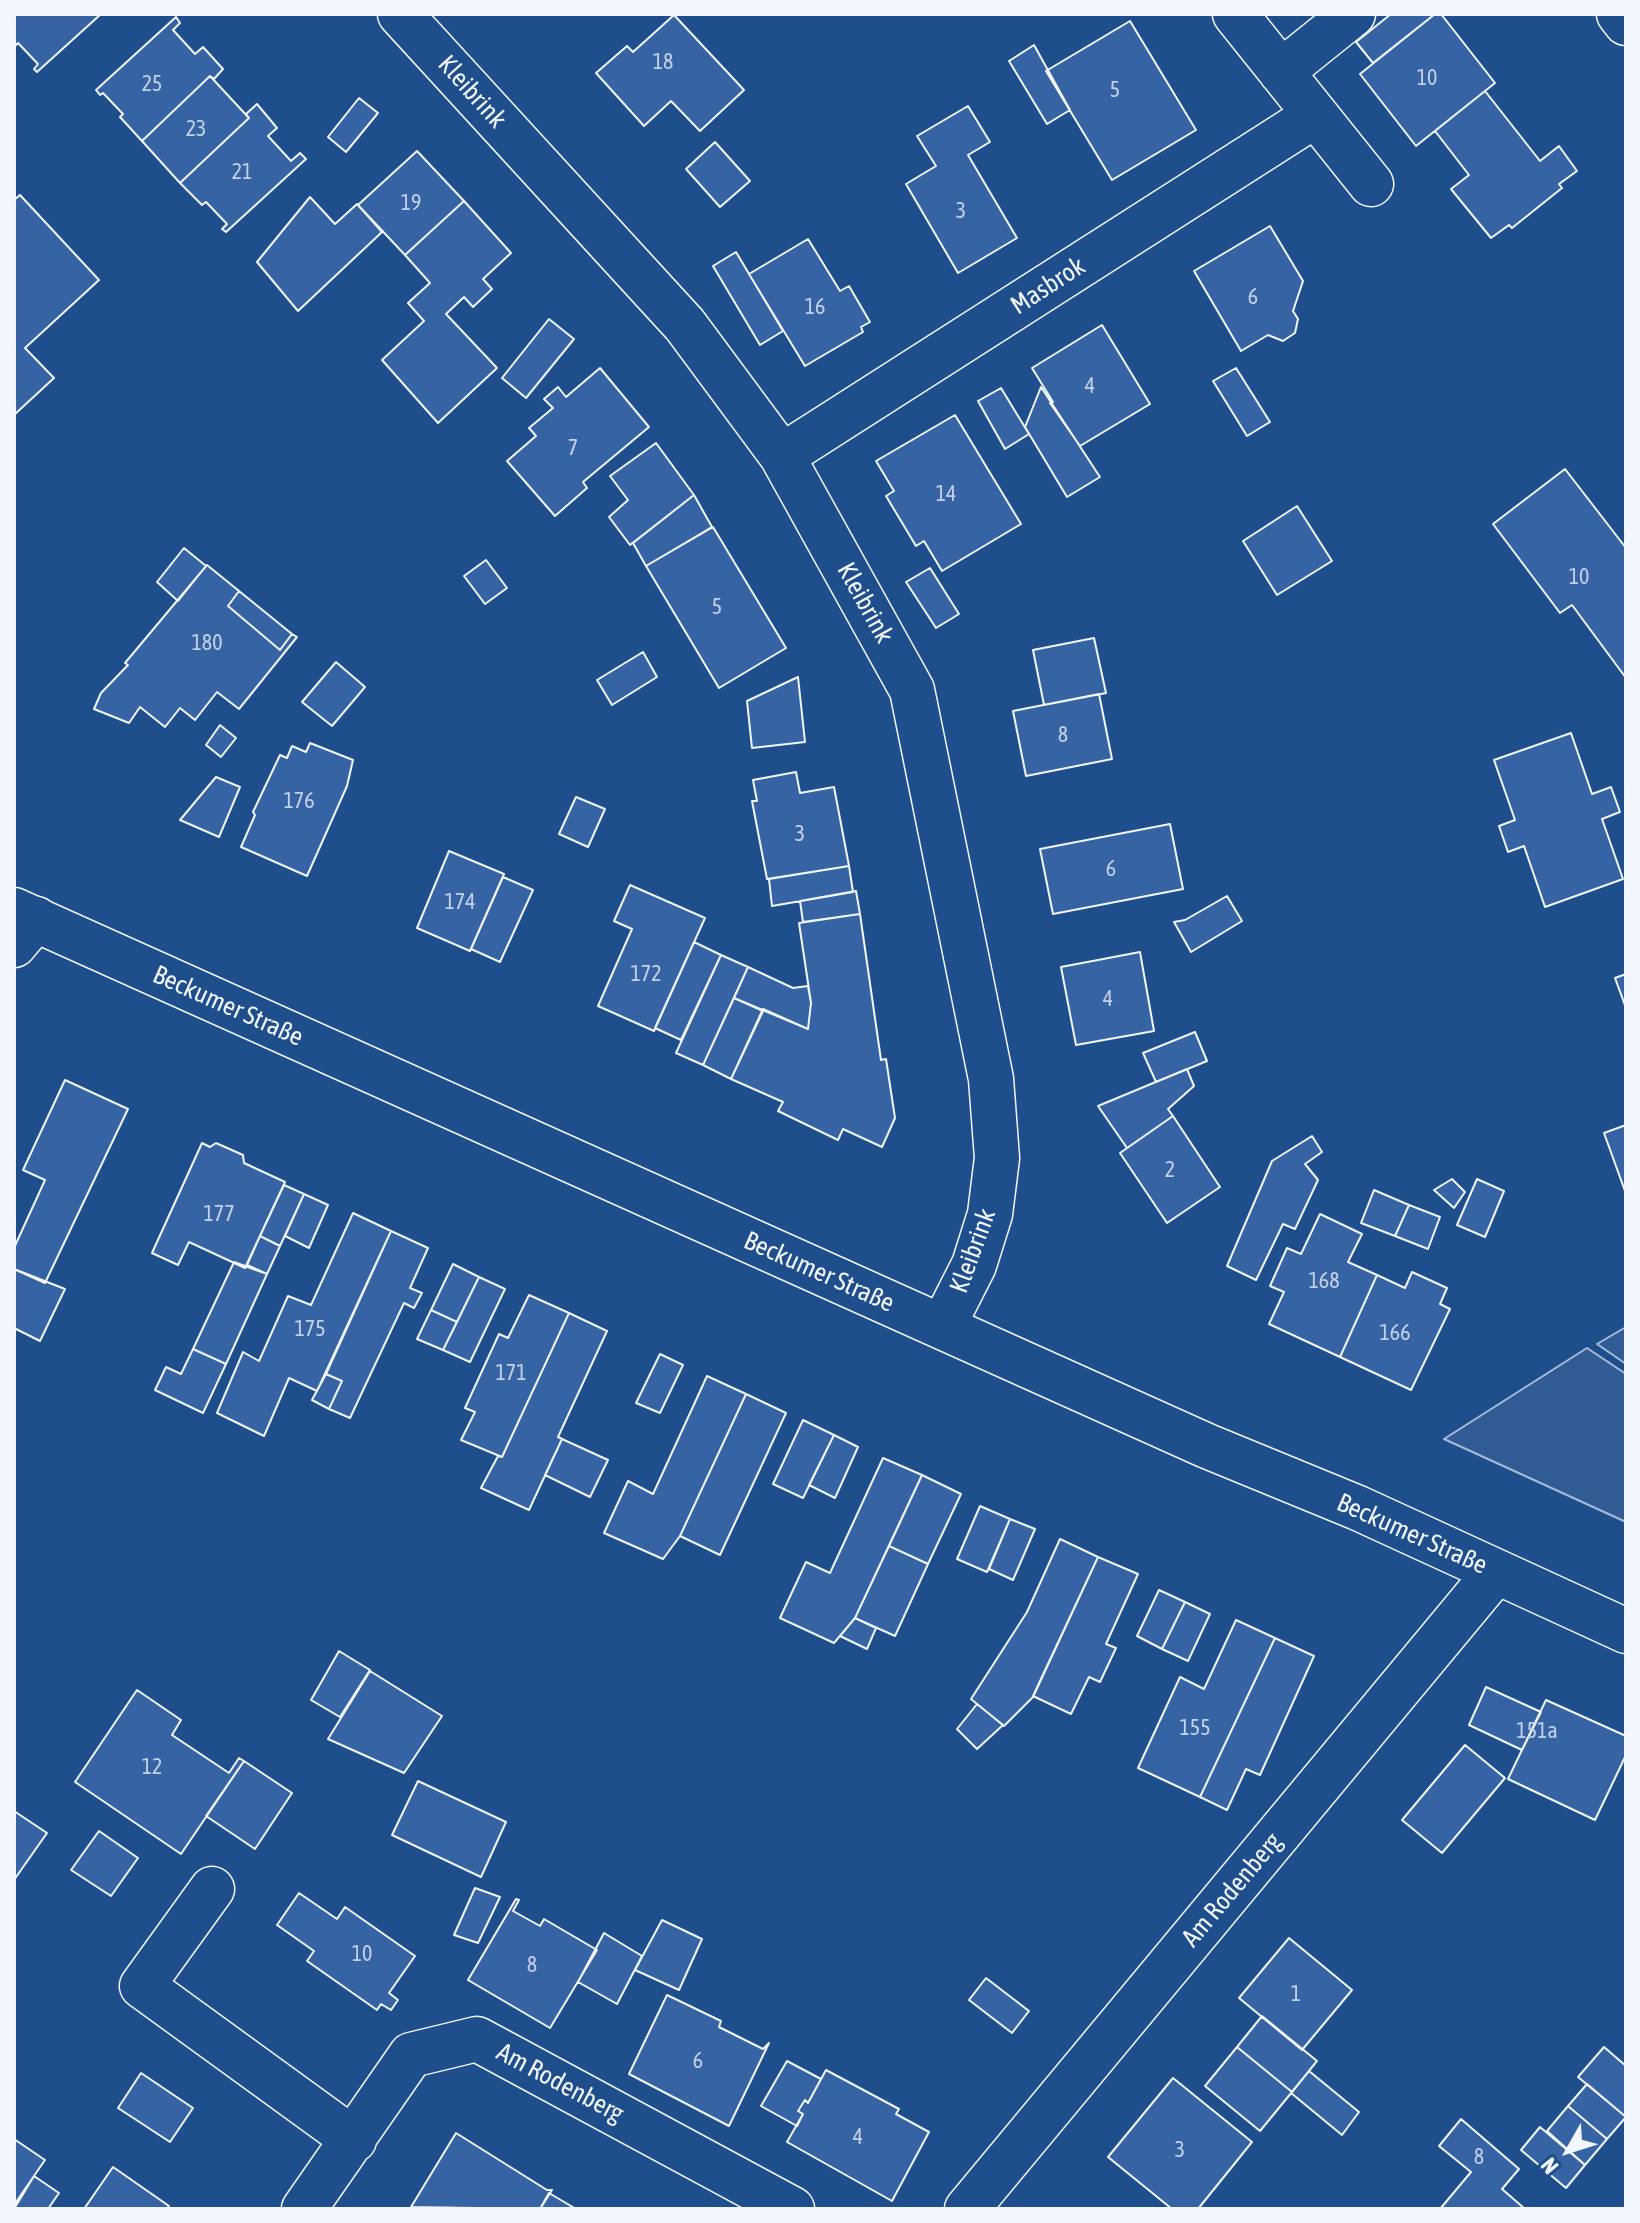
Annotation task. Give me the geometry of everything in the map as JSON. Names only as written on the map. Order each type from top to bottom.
[{"type":"street","name":"Kleibrink","points":[[400,14],[685,325],[782,456],[912,690],[991,1079],[997,1158],[990,1214],[974,1265],[943,1326]]},
{"type":"street","points":[[1235,14],[1371,184]]},
{"type":"street","points":[[1281,72],[1353,14]]},
{"type":"street","points":[[1619,14],[1626,23]]},
{"type":"street","name":"Masbrok","points":[[782,456],[1314,116]]},
{"type":"street","name":"Beckumer Straße","points":[[21,925],[943,1326],[1626,1631]]},
{"type":"street","name":"Am Rodenberg","points":[[967,2209],[1496,1572]]},
{"type":"street","points":[[212,1889],[142,1986],[354,2140]]},
{"type":"street","name":"Am Rodenberg","points":[[304,2209],[411,2055],[477,2039],[792,2209]]},
{"type":"shaded area","points":[[1626,1327],[1626,1364],[1597,1344]]},
{"type":"shaded area","points":[[1587,1348],[1626,1374],[1626,1522],[1444,1439]]},
{"type":"building","points":[[14,14],[101,14],[37,72],[34,69],[38,64],[18,43],[14,47]]},
{"type":"building","points":[[1391,14],[1435,14],[1373,63],[1356,42]]},
{"type":"building","points":[[1435,14],[1441,14],[1495,83],[1416,146],[1360,74]]},
{"type":"building","points":[[674,15],[744,90],[700,131],[671,101],[644,126],[596,73],[627,46],[633,52]]},
{"type":"building","points":[[176,17],[180,23],[173,30],[195,54],[203,47],[223,69],[214,79],[210,76],[142,141],[120,117],[123,114],[103,93],[100,95],[96,90]]},
{"type":"building","points":[[1130,21],[1196,130],[1112,180],[1046,71]]},
{"type":"building","points":[[1034,45],[1070,110],[1047,124],[1009,61]]},
{"type":"building","points":[[210,76],[249,118],[180,183],[142,141]]},
{"type":"building","points":[[1485,91],[1540,161],[1559,146],[1577,171],[1559,184],[1562,188],[1512,228],[1509,225],[1491,238],[1451,189],[1469,175],[1435,131]]},
{"type":"building","points":[[359,98],[378,113],[346,152],[328,137]]},
{"type":"building","points":[[257,104],[277,128],[268,136],[291,161],[300,153],[306,159],[226,232],[222,229],[227,224],[206,202],[202,205],[180,183],[249,118],[246,114]]},
{"type":"building","points":[[968,106],[990,142],[968,155],[1017,238],[958,273],[906,184],[936,166],[917,136]]},
{"type":"building","points":[[715,142],[750,181],[720,207],[686,169]]},
{"type":"building","points":[[417,151],[464,201],[405,255],[358,205]]},
{"type":"building","points":[[20,195],[99,280],[25,348],[54,378],[14,415],[14,200]]},
{"type":"building","points":[[310,197],[335,224],[357,204],[382,232],[298,311],[257,262]]},
{"type":"building","points":[[464,201],[511,253],[483,279],[492,289],[473,307],[464,297],[446,314],[497,368],[438,423],[382,360],[424,321],[408,303],[430,283],[405,255]]},
{"type":"building","points":[[1270,226],[1303,281],[1293,311],[1298,319],[1295,333],[1283,341],[1268,335],[1241,351],[1194,271]]},
{"type":"building","points":[[808,239],[840,291],[849,286],[870,322],[861,327],[863,332],[805,366],[749,274]]},
{"type":"building","points":[[736,252],[783,331],[760,345],[713,266]]},
{"type":"building","points":[[549,319],[574,339],[526,398],[502,378]]},
{"type":"building","points":[[1102,325],[1150,404],[1080,446],[1050,403],[1053,402],[1032,368]]},
{"type":"building","points":[[600,368],[649,427],[583,482],[587,488],[555,516],[507,461],[536,436],[529,428],[553,408],[544,399],[558,387],[566,397]]},
{"type":"building","points":[[1236,368],[1270,422],[1247,436],[1213,381]]},
{"type":"building","points":[[1041,387],[1100,477],[1067,497],[1025,427]]},
{"type":"building","points":[[1001,388],[1029,434],[1005,449],[978,401]]},
{"type":"building","points":[[955,415],[1021,524],[942,571],[924,541],[916,546],[886,496],[894,491],[876,461]]},
{"type":"building","points":[[656,443],[694,495],[630,545],[609,517],[628,500],[610,476]]},
{"type":"building","points":[[1565,469],[1626,548],[1626,678],[1572,605],[1560,613],[1493,524]]},
{"type":"building","points":[[694,495],[712,527],[646,566],[633,543]]},
{"type":"building","points":[[1297,506],[1332,561],[1277,595],[1243,541]]},
{"type":"building","points":[[713,527],[786,648],[719,688],[646,566]]},
{"type":"building","points":[[184,548],[206,566],[178,601],[157,582]]},
{"type":"building","points":[[486,560],[507,588],[485,604],[464,576]]},
{"type":"building","points":[[207,565],[239,591],[228,606],[280,650],[292,634],[297,637],[239,709],[217,692],[195,720],[180,708],[165,727],[140,707],[129,723],[94,709],[101,693],[128,665],[125,663]]},
{"type":"building","points":[[930,568],[959,614],[936,628],[906,582]]},
{"type":"building","points":[[239,591],[292,634],[280,650],[228,606]]},
{"type":"building","points":[[1094,638],[1106,693],[1044,705],[1033,650]]},
{"type":"building","points":[[643,652],[657,677],[612,705],[597,680]]},
{"type":"building","points":[[336,662],[365,687],[332,726],[302,702]]},
{"type":"building","points":[[798,677],[805,742],[752,748],[747,701]]},
{"type":"building","points":[[1099,694],[1112,759],[1026,776],[1013,711]]},
{"type":"building","points":[[220,725],[236,738],[221,757],[206,745]]},
{"type":"building","points":[[1571,733],[1592,794],[1611,787],[1620,812],[1602,819],[1623,879],[1545,907],[1524,846],[1508,852],[1499,826],[1515,820],[1494,760]]},
{"type":"building","points":[[310,743],[353,760],[347,786],[307,876],[241,847],[255,815],[253,812],[280,755],[287,758],[292,746],[306,752]]},
{"type":"building","points":[[796,772],[800,793],[834,787],[849,866],[767,879],[752,801],[757,801],[753,780]]},
{"type":"building","points":[[216,777],[240,787],[219,837],[180,820]]},
{"type":"building","points":[[576,797],[605,809],[588,847],[559,834]]},
{"type":"building","points":[[1170,824],[1183,889],[1053,914],[1040,849]]},
{"type":"building","points":[[449,851],[504,874],[470,951],[417,928]]},
{"type":"building","points":[[849,866],[853,892],[772,906],[769,879]]},
{"type":"building","points":[[503,877],[533,890],[500,962],[471,949]]},
{"type":"building","points":[[630,885],[705,918],[654,1031],[598,1006],[632,929],[614,921]]},
{"type":"building","points":[[856,891],[860,914],[803,922],[800,901]]},
{"type":"building","points":[[1227,896],[1242,921],[1191,952],[1174,922],[1185,920]]},
{"type":"building","points":[[860,914],[881,1060],[886,1059],[895,1118],[882,1147],[843,1129],[838,1140],[778,1111],[783,1102],[731,1079],[763,1009],[808,1029],[811,1003],[799,923]]},
{"type":"building","points":[[694,942],[721,955],[681,1040],[655,1028]]},
{"type":"building","points":[[1140,952],[1154,1031],[1076,1045],[1061,967]]},
{"type":"building","points":[[721,955],[748,967],[703,1065],[676,1053]]},
{"type":"building","points":[[748,967],[793,988],[808,986],[811,1003],[808,1029],[734,998]]},
{"type":"building","points":[[1626,974],[1626,1008],[1615,978]]},
{"type":"building","points":[[734,998],[763,1011],[731,1079],[703,1065]]},
{"type":"building","points":[[1195,1032],[1207,1061],[1156,1082],[1143,1053]]},
{"type":"building","points":[[1187,1069],[1194,1086],[1168,1109],[1173,1116],[1127,1148],[1098,1106]]},
{"type":"building","points":[[65,1080],[128,1109],[45,1283],[14,1269],[14,1248],[45,1180],[23,1170]]},
{"type":"building","points":[[1173,1116],[1220,1187],[1167,1223],[1120,1153]]},
{"type":"building","points":[[1626,1125],[1626,1190],[1625,1191],[1604,1133]]},
{"type":"building","points":[[1312,1136],[1322,1152],[1305,1164],[1318,1180],[1295,1229],[1283,1224],[1256,1280],[1227,1266],[1272,1161]]},
{"type":"building","points":[[202,1143],[210,1147],[216,1143],[243,1155],[244,1163],[285,1182],[245,1268],[189,1242],[178,1265],[152,1253]]},
{"type":"building","points":[[1452,1179],[1465,1192],[1454,1208],[1434,1190]]},
{"type":"building","points":[[1477,1179],[1504,1191],[1485,1237],[1457,1225]]},
{"type":"building","points":[[284,1185],[304,1194],[280,1246],[260,1236]]},
{"type":"building","points":[[1374,1190],[1409,1205],[1395,1236],[1361,1223]]},
{"type":"building","points":[[304,1194],[328,1205],[309,1248],[285,1236]]},
{"type":"building","points":[[1409,1205],[1440,1217],[1428,1249],[1395,1236]]},
{"type":"building","points":[[353,1213],[391,1231],[317,1391],[289,1378],[264,1436],[217,1413],[243,1352],[259,1361],[288,1296],[311,1305]]},
{"type":"building","points":[[1320,1214],[1362,1234],[1348,1262],[1377,1275],[1340,1357],[1269,1324],[1284,1292],[1270,1286],[1287,1248],[1301,1254]]},
{"type":"building","points":[[391,1231],[428,1248],[410,1288],[422,1293],[414,1308],[404,1303],[350,1418],[329,1409],[342,1381],[326,1374]]},
{"type":"building","points":[[260,1236],[280,1246],[267,1274],[247,1265]]},
{"type":"building","points":[[234,1262],[267,1274],[226,1364],[193,1349]]},
{"type":"building","points":[[453,1264],[479,1277],[457,1322],[431,1310]]},
{"type":"building","points":[[14,1269],[65,1289],[40,1341],[14,1328]]},
{"type":"building","points":[[1412,1272],[1447,1288],[1440,1304],[1450,1309],[1411,1390],[1340,1357],[1377,1275],[1405,1288]]},
{"type":"building","points":[[479,1277],[505,1289],[470,1362],[443,1350]]},
{"type":"building","points":[[529,1295],[569,1313],[502,1457],[461,1440],[475,1412],[465,1408],[499,1334],[508,1338]]},
{"type":"building","points":[[431,1310],[457,1322],[443,1350],[417,1339]]},
{"type":"building","points":[[569,1313],[607,1331],[558,1437],[562,1439],[529,1510],[481,1488],[498,1456],[502,1457]]},
{"type":"building","points":[[193,1349],[226,1364],[203,1413],[155,1390],[166,1367],[181,1374]]},
{"type":"building","points":[[660,1354],[683,1365],[660,1413],[636,1403]]},
{"type":"building","points":[[326,1374],[342,1381],[329,1409],[312,1400]]},
{"type":"building","points":[[707,1376],[746,1394],[680,1536],[663,1559],[604,1533],[628,1481],[653,1494]]},
{"type":"building","points":[[746,1394],[786,1413],[720,1555],[680,1536]]},
{"type":"building","points":[[803,1420],[834,1435],[803,1498],[773,1484]]},
{"type":"building","points":[[834,1435],[858,1447],[835,1498],[809,1485]]},
{"type":"building","points":[[562,1439],[608,1460],[590,1497],[545,1475]]},
{"type":"building","points":[[883,1458],[922,1475],[855,1618],[834,1643],[780,1618],[806,1562],[830,1573]]},
{"type":"building","points":[[922,1475],[961,1494],[928,1564],[889,1546]]},
{"type":"building","points":[[980,1506],[1010,1519],[987,1572],[957,1559]]},
{"type":"building","points":[[1010,1519],[1035,1529],[1013,1580],[989,1569]]},
{"type":"building","points":[[1060,1539],[1098,1557],[1033,1697],[1004,1726],[971,1699],[1027,1612]]},
{"type":"building","points":[[889,1546],[928,1564],[895,1636],[855,1618]]},
{"type":"building","points":[[1098,1557],[1138,1574],[1106,1644],[1116,1648],[1100,1682],[1089,1677],[1071,1714],[1033,1696]]},
{"type":"building","points":[[1159,1590],[1185,1602],[1162,1649],[1137,1636]]},
{"type":"building","points":[[1185,1602],[1210,1614],[1188,1661],[1162,1649]]},
{"type":"building","points":[[855,1618],[876,1628],[867,1649],[840,1636]]},
{"type":"building","points":[[1236,1620],[1275,1638],[1200,1797],[1138,1768],[1180,1677],[1204,1689]]},
{"type":"building","points":[[1275,1638],[1314,1656],[1260,1775],[1246,1769],[1227,1810],[1200,1797]]},
{"type":"building","points":[[339,1651],[370,1670],[340,1717],[311,1700]]},
{"type":"building","points":[[370,1671],[442,1716],[404,1773],[328,1739]]},
{"type":"building","points":[[1486,1687],[1541,1712],[1522,1750],[1469,1725]]},
{"type":"building","points":[[137,1690],[181,1720],[172,1735],[229,1773],[239,1758],[244,1761],[181,1854],[75,1782]]},
{"type":"building","points":[[1546,1700],[1626,1736],[1626,1755],[1595,1820],[1508,1779]]},
{"type":"building","points":[[977,1704],[1003,1725],[977,1749],[957,1729]]},
{"type":"building","points":[[1465,1745],[1505,1778],[1442,1853],[1402,1820]]},
{"type":"building","points":[[244,1761],[292,1793],[255,1849],[206,1816]]},
{"type":"building","points":[[418,1781],[506,1822],[481,1877],[392,1835]]},
{"type":"building","points":[[14,1811],[47,1833],[14,1880]]},
{"type":"building","points":[[99,1831],[138,1858],[111,1896],[71,1870]]},
{"type":"building","points":[[475,1888],[500,1897],[478,1943],[454,1935]]},
{"type":"building","points":[[299,1893],[337,1919],[345,1907],[415,1956],[389,1993],[398,2000],[391,2010],[381,2004],[377,2010],[307,1961],[314,1951],[277,1925]]},
{"type":"building","points":[[516,1899],[519,1900],[513,1911],[540,1926],[544,1919],[597,1950],[550,2028],[468,1980]]},
{"type":"building","points":[[662,1920],[702,1939],[679,1990],[635,1970]]},
{"type":"building","points":[[604,1933],[642,1956],[617,2004],[578,1982]]},
{"type":"building","points":[[1289,1938],[1352,1990],[1302,2050],[1239,1998]]},
{"type":"building","points":[[986,1978],[1029,2011],[1012,2033],[969,2000]]},
{"type":"building","points":[[667,1995],[721,2021],[719,2027],[763,2049],[769,2043],[729,2126],[629,2074]]},
{"type":"building","points":[[1262,2016],[1317,2061],[1292,2092],[1237,2047]]},
{"type":"building","points":[[1237,2047],[1292,2092],[1260,2131],[1205,2086]]},
{"type":"building","points":[[1604,2047],[1626,2066],[1626,2117],[1578,2077]]},
{"type":"building","points":[[787,2061],[821,2079],[808,2103],[805,2100],[798,2111],[803,2114],[797,2126],[761,2106]]},
{"type":"building","points":[[826,2070],[899,2109],[896,2114],[929,2132],[892,2201],[787,2142],[803,2114],[798,2111],[805,2100],[808,2103]]},
{"type":"building","points":[[1309,2071],[1359,2112],[1342,2135],[1291,2093]]},
{"type":"building","points":[[141,2073],[193,2108],[170,2142],[118,2108]]},
{"type":"building","points":[[1173,2078],[1252,2142],[1198,2209],[1172,2209],[1108,2157]]},
{"type":"building","points":[[1587,2084],[1626,2117],[1607,2139],[1568,2106]]},
{"type":"building","points":[[1568,2106],[1607,2139],[1585,2165],[1547,2131]]},
{"type":"building","points":[[1461,2119],[1519,2169],[1502,2189],[1525,2209],[1440,2209],[1471,2172],[1439,2146]]},
{"type":"building","points":[[1540,2127],[1585,2165],[1566,2188],[1521,2150]]},
{"type":"building","points":[[456,2133],[547,2190],[552,2190],[540,2209],[411,2207]]},
{"type":"building","points":[[14,2139],[45,2160],[14,2205]]},
{"type":"building","points":[[113,2167],[169,2206],[167,2209],[84,2209]]},
{"type":"building","points":[[34,2176],[59,2193],[48,2209],[14,2209]]},
{"type":"building","points":[[549,2193],[576,2209],[540,2209]]}]
